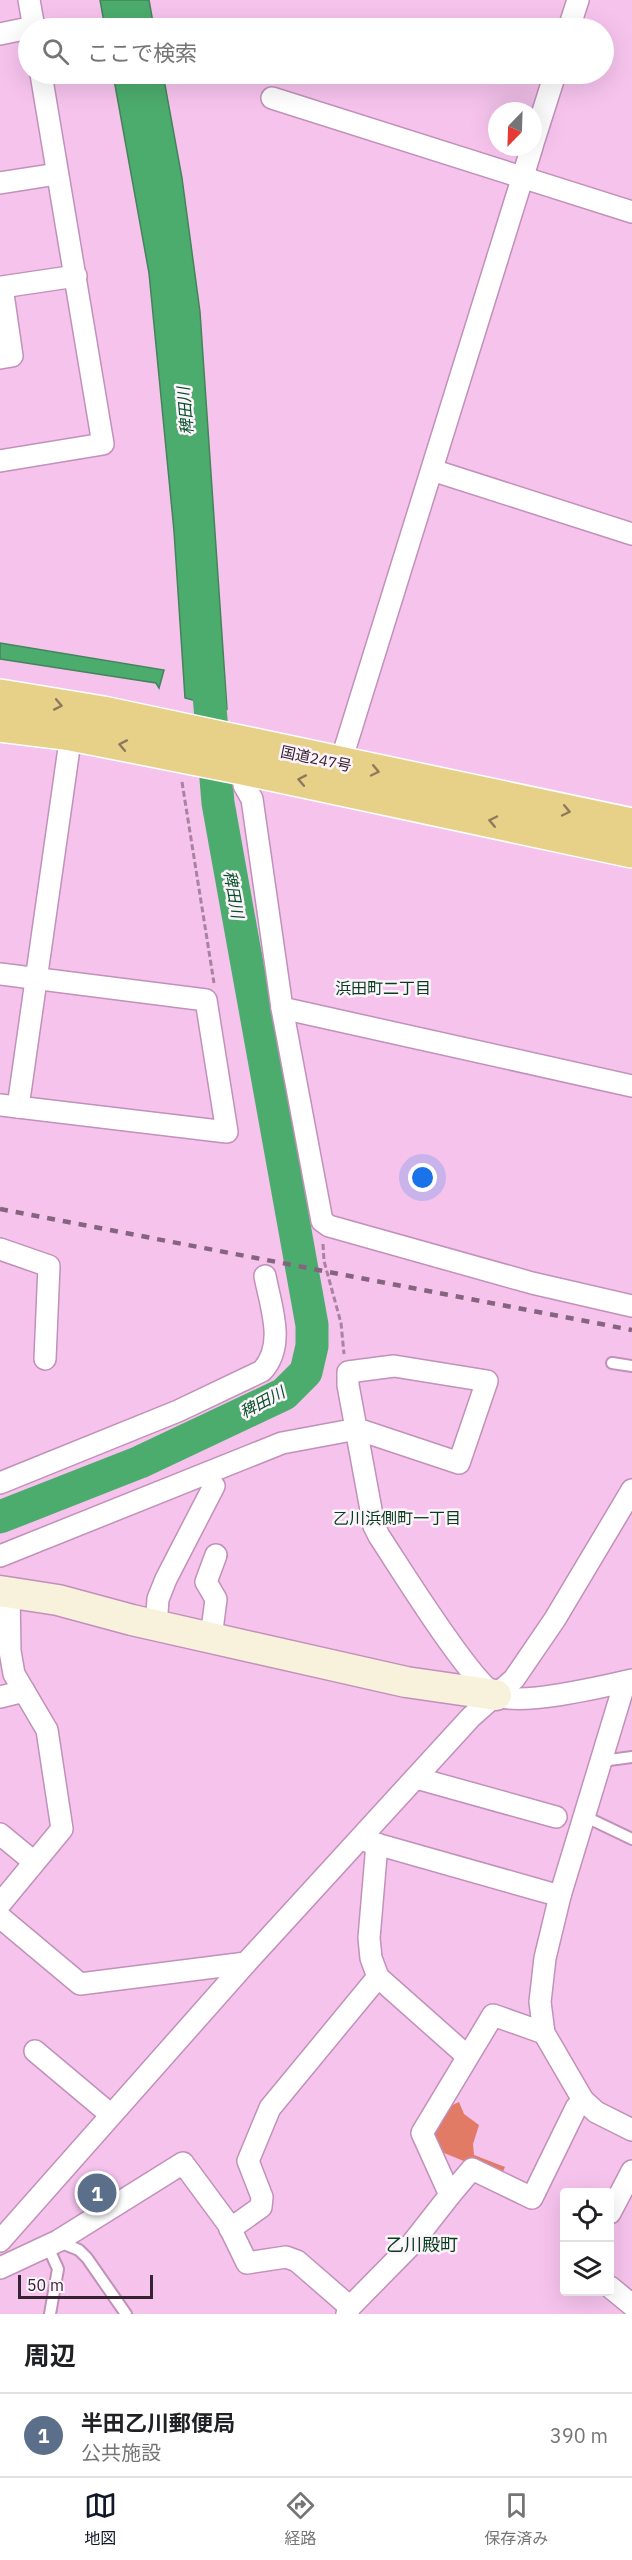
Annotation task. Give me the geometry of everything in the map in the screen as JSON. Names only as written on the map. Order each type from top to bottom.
[{"type":"highway","name":"国道247号","points":[[0,696],[45,703],[180,756]]},
{"type":"highway","name":"国道247号","points":[[0,725],[71,734],[180,756],[239,759],[632,825]]},
{"type":"highway","name":"国道247号","points":[[337,776],[632,851]]},
{"type":"street","points":[[29,0],[32,18]]},
{"type":"street","points":[[572,18],[578,0]]},
{"type":"street","points":[[0,33],[18,30]]},
{"type":"street","points":[[0,461],[103,444],[43,84]]},
{"type":"street","points":[[542,115],[552,84]]},
{"type":"street","points":[[272,99],[632,212]]},
{"type":"street","points":[[337,776],[529,156]]},
{"type":"street","points":[[0,183],[57,174]]},
{"type":"street","points":[[0,358],[12,356],[1,287],[76,276]]},
{"type":"street","points":[[432,470],[632,534]]},
{"type":"street","points":[[0,974],[35,978],[206,1000],[227,1132],[9,1106],[35,978],[71,734]]},
{"type":"street","points":[[239,759],[244,784],[252,799],[282,1008],[322,1221],[329,1226],[532,1283],[632,1306]]},
{"type":"street","points":[[282,1008],[632,1086]]},
{"type":"street","points":[[0,1249],[49,1266],[45,1359]]},
{"type":"street","points":[[0,1483],[178,1411],[262,1371],[271,1362],[276,1342],[265,1276]]},
{"type":"street","points":[[0,1556],[267,1447],[357,1429],[459,1463],[487,1381],[394,1366],[348,1372],[348,1385],[357,1429],[374,1526],[473,1673],[496,1695]]},
{"type":"street","points":[[156,1626],[158,1599],[162,1589],[214,1486]]},
{"type":"street","points":[[0,2241],[246,1963],[368,1841],[416,1778],[471,1717],[514,1679],[555,1619],[632,1490]]},
{"type":"street","points":[[211,1638],[216,1599],[206,1582],[216,1555]]},
{"type":"street","points":[[0,1904],[62,1829],[47,1730],[15,1674],[10,1651],[5,1591],[58,1600],[156,1626],[406,1682],[516,1699],[628,1681],[560,1896],[545,1958],[540,2002],[544,2033],[583,2100],[596,2112],[632,2130]]},
{"type":"street","points":[[0,1697],[24,1691]]},
{"type":"street","points":[[416,1778],[556,1817]]},
{"type":"street","points":[[0,1834],[34,1862]]},
{"type":"street","points":[[368,1841],[560,1896]]},
{"type":"street","points":[[368,1841],[369,1938],[371,1958],[378,1977],[467,2056]]},
{"type":"street","points":[[0,1917],[80,1984],[246,1963]]},
{"type":"street","points":[[230,2229],[261,2207],[262,2197],[248,2160],[270,2108],[378,1977]]},
{"type":"street","points":[[450,2195],[422,2133],[493,2014],[544,2033]]},
{"type":"street","points":[[34,2051],[110,2115]]},
{"type":"street","points":[[0,2268],[53,2244],[183,2163],[230,2229],[247,2263],[286,2257],[297,2261],[349,2310],[410,2246],[472,2169],[532,2198],[576,2108],[583,2100]]},
{"type":"street","points":[[614,2204],[632,2171]]},
{"type":"street","points":[[614,2291],[632,2305]]},
{"type":"lane","points":[[612,1363],[632,1366]]},
{"type":"lane","points":[[602,1761],[632,1757]]},
{"type":"lane","points":[[586,1817],[632,1839]]},
{"type":"lane","points":[[50,2314],[58,2269],[53,2244],[79,2250],[126,2314]]},
{"type":"path","points":[[180,756],[216,999],[206,1000]]},
{"type":"path","points":[[322,1221],[324,1261],[340,1323],[348,1372]]},
{"type":"shaded area","points":[[459,2102],[464,2114],[479,2125],[473,2144],[474,2155],[505,2167],[501,2176],[444,2153],[433,2141],[434,2132],[450,2106]]},
{"type":"water","points":[[100,0],[149,0],[152,18],[103,18]]},
{"type":"water","points":[[115,84],[165,84],[182,178],[200,312],[227,709],[185,698],[174,531],[149,273]]},
{"type":"water","points":[[0,643],[164,670],[159,688],[156,683],[0,659]]},
{"type":"waterway","name":"稗田川","points":[[0,1517],[140,1462],[284,1394],[306,1372],[312,1346],[312,1325],[218,803],[206,659]]},
{"type":"railway","points":[[0,1209],[632,1330]]},
{"type":"place","name":"半田乙川郵便局","points":[[97,2193]]},
{"type":"district","name":"浜田町二丁目","points":[[383,988]]},
{"type":"district","name":"乙川浜側町一丁目","points":[[397,1518]]},
{"type":"district","name":"乙川殿町","points":[[422,2245]]}]
